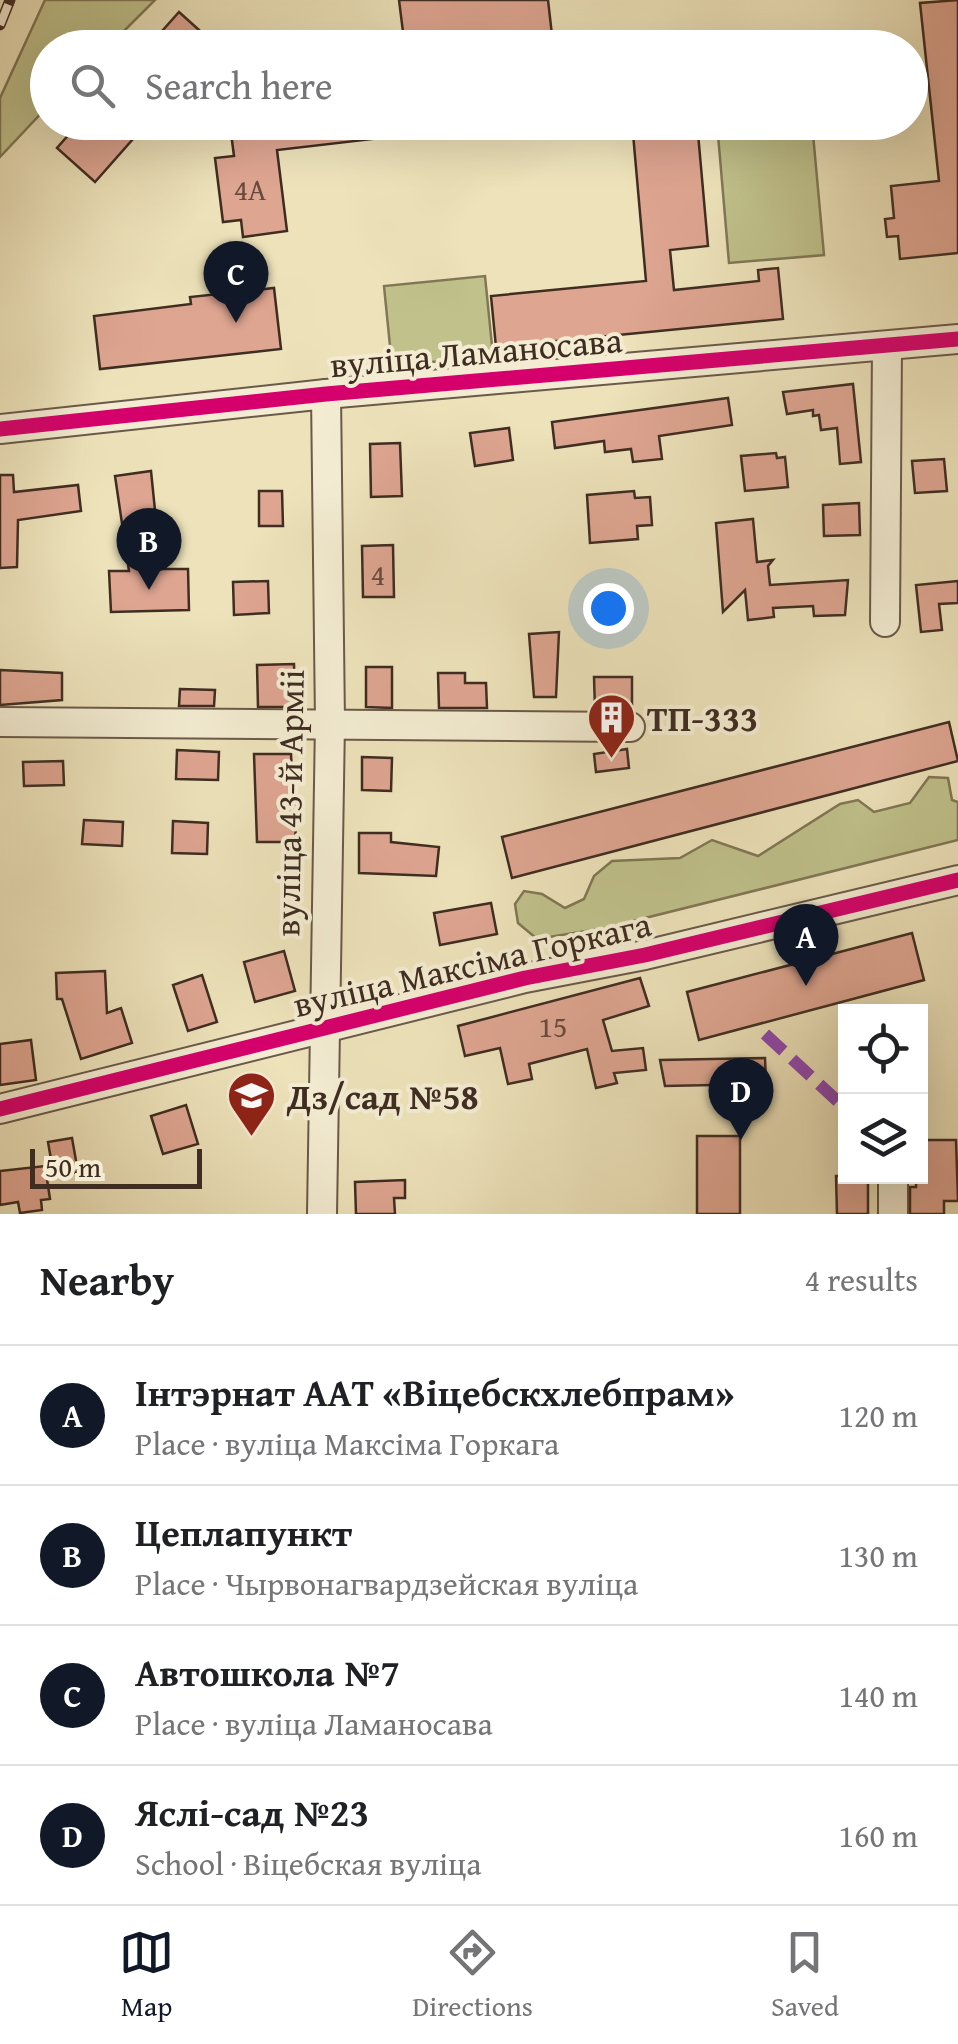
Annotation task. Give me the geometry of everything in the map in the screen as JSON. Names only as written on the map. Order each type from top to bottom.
[{"type":"street","name":"вуліца Ламаносава","points":[[0,430],[326,394],[958,340]]},
{"type":"street","points":[[885,622],[887,347]]},
{"type":"street","name":"вуліца 43-й Арміі","points":[[322,1214],[322,1028],[330,722],[326,394]]},
{"type":"street","points":[[0,722],[630,727]]},
{"type":"street","name":"вуліца Максіма Горкага","points":[[0,1109],[322,1028],[958,880]]},
{"type":"street","points":[[893,1184],[893,1214]]},
{"type":"green space","points":[[45,0],[155,0],[125,30],[31,30]]},
{"type":"green space","points":[[30,33],[30,125],[0,157],[0,98]]},
{"type":"green space","points":[[718,140],[814,140],[824,255],[729,263]]},
{"type":"green space","points":[[485,276],[493,356],[392,366],[384,286]]},
{"type":"green space","points":[[929,777],[948,778],[952,800],[958,802],[958,840],[605,928],[537,939],[518,923],[515,904],[524,891],[542,894],[565,908],[584,899],[594,876],[612,861],[680,858],[712,840],[758,856],[840,804],[858,800],[874,812],[910,803]]},
{"type":"building","points":[[399,0],[548,0],[551,30],[403,30]]},
{"type":"building","points":[[958,0],[958,253],[900,259],[898,236],[887,237],[885,219],[894,218],[891,186],[939,181],[928,78],[928,30],[923,30],[920,3]]},
{"type":"building","points":[[179,12],[199,30],[163,30]]},
{"type":"building","points":[[64,140],[132,140],[95,182],[57,148]]},
{"type":"building","points":[[232,140],[364,140],[277,150],[287,231],[243,237],[241,220],[223,222],[215,158],[234,156]]},
{"type":"building","points":[[634,140],[699,140],[708,246],[670,250],[674,290],[759,281],[758,270],[778,268],[783,319],[496,347],[491,296],[646,281]]},
{"type":"building","points":[[274,288],[281,349],[100,369],[94,316],[191,304],[190,297]]},
{"type":"building","points":[[853,384],[861,462],[840,464],[837,428],[821,430],[819,415],[813,416],[813,410],[787,414],[783,392]]},
{"type":"building","points":[[728,398],[732,425],[659,436],[662,459],[633,462],[631,449],[605,452],[604,441],[555,448],[552,422]]},
{"type":"building","points":[[509,428],[513,460],[475,466],[470,433]]},
{"type":"building","points":[[400,443],[402,496],[371,497],[370,444]]},
{"type":"building","points":[[776,453],[777,458],[785,457],[788,487],[745,491],[741,456]]},
{"type":"building","points":[[944,459],[947,491],[915,493],[912,461]]},
{"type":"building","points":[[151,471],[161,569],[188,569],[189,610],[111,612],[109,571],[129,571],[115,476]]},
{"type":"building","points":[[0,475],[13,475],[14,492],[78,485],[81,511],[18,520],[17,567],[0,568]]},
{"type":"building","points":[[259,491],[282,491],[283,526],[259,526]]},
{"type":"building","points":[[634,491],[635,498],[650,497],[652,525],[637,526],[638,539],[590,543],[587,495]]},
{"type":"building","points":[[859,503],[860,535],[824,536],[823,505]]},
{"type":"building","points":[[753,519],[757,562],[773,560],[768,566],[770,585],[848,580],[845,615],[814,616],[813,606],[773,608],[774,617],[748,620],[745,590],[723,612],[716,523]]},
{"type":"building","points":[[393,545],[394,597],[363,597],[362,546]]},
{"type":"building","points":[[268,581],[269,613],[234,615],[233,582]]},
{"type":"building","points":[[958,581],[958,603],[939,604],[942,630],[921,632],[916,585]]},
{"type":"building","points":[[559,632],[556,697],[534,697],[529,634]]},
{"type":"building","points":[[294,664],[295,707],[258,707],[257,665]]},
{"type":"building","points":[[366,667],[392,667],[392,708],[366,707]]},
{"type":"building","points":[[0,670],[62,673],[62,700],[0,705]]},
{"type":"building","points":[[438,673],[465,673],[465,683],[486,683],[487,708],[439,708]]},
{"type":"building","points":[[594,677],[632,677],[632,708],[595,709]]},
{"type":"building","points":[[180,689],[215,690],[214,706],[179,706]]},
{"type":"building","points":[[949,722],[958,761],[512,878],[502,837]]},
{"type":"building","name":"ТП-333","points":[[627,749],[629,768],[596,772],[594,754]]},
{"type":"building","points":[[177,750],[219,752],[218,780],[176,779]]},
{"type":"building","points":[[254,754],[291,754],[296,842],[257,842]]},
{"type":"building","points":[[362,757],[392,758],[391,791],[362,790]]},
{"type":"building","points":[[63,761],[64,785],[24,786],[23,762]]},
{"type":"building","points":[[84,820],[123,822],[122,846],[82,844]]},
{"type":"building","points":[[173,821],[208,823],[207,854],[172,853]]},
{"type":"building","points":[[359,833],[391,833],[391,842],[439,847],[436,876],[359,873]]},
{"type":"building","points":[[491,903],[497,934],[440,945],[434,913]]},
{"type":"building","points":[[912,933],[924,980],[699,1040],[687,992]]},
{"type":"building","points":[[284,951],[295,991],[255,1002],[244,962]]},
{"type":"building","points":[[105,971],[107,1013],[121,1008],[132,1043],[81,1059],[62,999],[57,999],[56,973]]},
{"type":"building","points":[[202,975],[217,1022],[188,1031],[173,985]]},
{"type":"building","points":[[640,978],[649,1006],[603,1020],[612,1051],[643,1048],[646,1070],[614,1073],[617,1083],[596,1088],[587,1049],[529,1064],[532,1079],[508,1084],[500,1048],[465,1056],[458,1026]]},
{"type":"building","points":[[31,1040],[36,1080],[0,1085],[0,1044]]},
{"type":"building","points":[[765,1058],[766,1084],[665,1086],[660,1060]]},
{"type":"building","points":[[186,1105],[198,1144],[163,1154],[151,1116]]},
{"type":"building","points":[[697,1136],[740,1136],[740,1214],[697,1214]]},
{"type":"building","points":[[72,1138],[78,1172],[54,1177],[48,1142]]},
{"type":"building","points":[[928,1140],[956,1140],[958,1201],[944,1201],[944,1214],[910,1214],[910,1187],[928,1184]]},
{"type":"building","points":[[45,1166],[50,1199],[41,1200],[42,1210],[20,1213],[18,1202],[0,1205],[0,1171]]},
{"type":"building","points":[[836,1176],[838,1184],[868,1184],[868,1214],[837,1214]]},
{"type":"building","points":[[405,1180],[405,1198],[394,1198],[395,1214],[356,1214],[355,1182]]},
{"type":"railway","points":[[0,25],[10,0]]},
{"type":"marked path","points":[[765,1034],[838,1102]]},
{"type":"cycle path","points":[[0,429],[326,394],[958,339]]},
{"type":"cycle path","points":[[0,1109],[525,978],[645,955],[958,880]]},
{"type":"place","name":"Автошкола №7","points":[[236,323]]},
{"type":"place","name":"Цеплапункт","points":[[149,590]]},
{"type":"place","name":"ТП-333","points":[[612,760]]},
{"type":"place","name":"Інтэрнат ААТ «Віцебскхлебпрам»","points":[[806,986]]},
{"type":"place","name":"Дз/сад №58","points":[[252,1138]]},
{"type":"place","name":"Яслі-сад №23","points":[[741,1140]]}]
